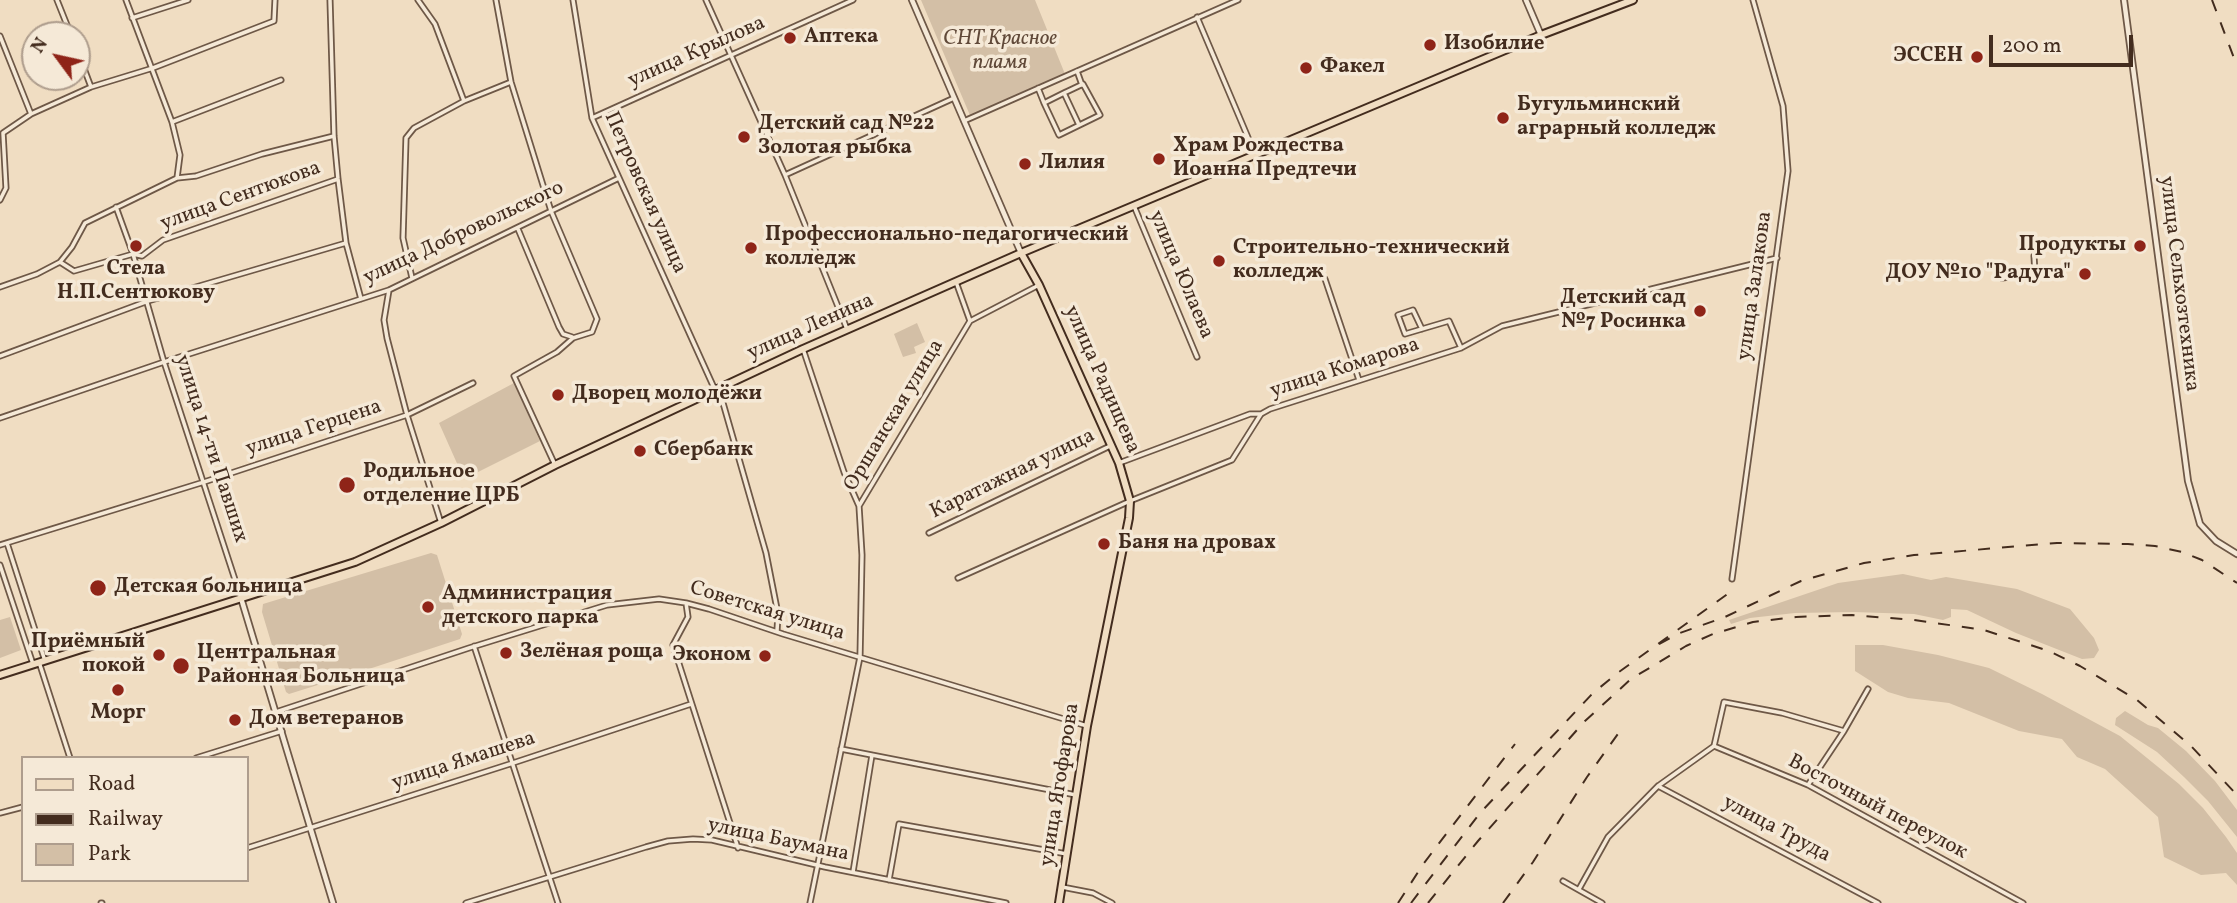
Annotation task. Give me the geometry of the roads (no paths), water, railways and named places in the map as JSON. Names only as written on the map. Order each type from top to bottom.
[{"type":"main road","name":"улица Ленина","points":[[0,675],[355,562],[803,349],[1021,253],[1541,35],[1633,0]]},
{"type":"main road","name":"улица Радищева","points":[[1021,253],[1039,285],[1112,446],[1130,501],[1129,518],[1097,673]]},
{"type":"main road","name":"улица Ягофарова","points":[[1059,903],[1097,673]]},
{"type":"street","points":[[57,0],[65,21]]},
{"type":"street","points":[[126,0],[172,122],[180,155],[177,178]]},
{"type":"street","points":[[132,18],[188,0]]},
{"type":"street","points":[[91,87],[153,68],[274,21],[275,0]]},
{"type":"street","points":[[330,0],[338,179],[346,243],[361,299]]},
{"type":"street","points":[[418,0],[435,24],[464,101]]},
{"type":"street","points":[[496,0],[511,82],[551,211],[597,319],[592,332],[573,338],[557,352],[514,376],[555,465]]},
{"type":"street","name":"Петровская улица","points":[[573,0],[592,118],[717,390],[766,553],[778,614],[776,631]]},
{"type":"street","points":[[706,0],[785,176],[848,331]]},
{"type":"street","name":"улица Крылова","points":[[592,118],[853,0]]},
{"type":"street","name":"улица Радищева","points":[[912,0],[1021,253]]},
{"type":"street","points":[[964,121],[1238,0]]},
{"type":"street","points":[[1526,0],[1541,35]]},
{"type":"street","name":"улица Залакова","points":[[1732,579],[1788,171],[1783,106],[1753,0]]},
{"type":"street","name":"улица Сельхозтехника","points":[[2124,0],[2188,481],[2200,524],[2216,541],[2237,554]]},
{"type":"street","points":[[1197,17],[1255,156]]},
{"type":"street","points":[[0,36],[31,114]]},
{"type":"street","points":[[1038,88],[1059,135],[1100,115],[1077,71]]},
{"type":"street","points":[[172,122],[281,80]]},
{"type":"street","points":[[412,278],[402,238],[407,138],[414,128],[464,101],[511,82]]},
{"type":"street","points":[[1044,103],[1083,84]]},
{"type":"street","points":[[0,200],[6,188],[3,133],[31,114],[82,91]]},
{"type":"street","points":[[1064,93],[1079,125]]},
{"type":"street","points":[[785,176],[954,98]]},
{"type":"street","points":[[0,287],[37,274],[60,262],[85,223],[177,178],[196,176],[262,154],[334,136]]},
{"type":"street","name":"улица Добровольского","points":[[0,418],[389,290],[619,178]]},
{"type":"street","name":"улица Сентюкова","points":[[60,262],[74,271],[134,254],[142,256],[163,240],[338,179]]},
{"type":"street","name":"улица Юлаева","points":[[1134,206],[1197,357]]},
{"type":"street","name":"улица 14-ти Павших","points":[[116,207],[134,254],[164,362],[241,598],[333,903]]},
{"type":"street","points":[[518,229],[559,327],[566,336],[573,338]]},
{"type":"street","points":[[0,356],[148,302],[346,243]]},
{"type":"street","points":[[2002,278],[2035,274],[2034,256],[2038,245]]},
{"type":"street","name":"улица Комарова","points":[[958,578],[1130,501],[1232,460],[1261,414],[1270,409],[1461,348],[1502,326],[1777,258]]},
{"type":"street","points":[[1325,279],[1359,380]]},
{"type":"street","points":[[957,282],[970,321],[1039,285]]},
{"type":"street","points":[[389,290],[384,320],[387,338],[407,415],[441,523]]},
{"type":"street","points":[[1422,329],[1413,310],[1398,315],[1405,334],[1450,321],[1461,348]]},
{"type":"street","name":"Оршанская улица","points":[[810,903],[860,657],[862,555],[859,506],[970,321]]},
{"type":"street","points":[[803,349],[844,472],[859,506]]},
{"type":"street","name":"улица Герцена","points":[[0,545],[407,415],[473,383]]},
{"type":"street","points":[[1119,463],[1250,414],[1261,414]]},
{"type":"street","name":"Каратажная улица","points":[[929,533],[1112,446]]},
{"type":"street","points":[[7,542],[39,662],[69,756]]},
{"type":"street","points":[[0,565],[39,662]]},
{"type":"street","name":"Советская улица","points":[[276,712],[607,605],[659,599],[686,603],[1087,726]]},
{"type":"street","points":[[686,603],[688,617],[673,645],[738,848]]},
{"type":"street","points":[[474,646],[558,903]]},
{"type":"street","points":[[1808,785],[1868,689]]},
{"type":"street","points":[[1579,889],[1608,837],[1658,786],[1714,746],[1724,702],[1782,713],[1844,731]]},
{"type":"street","name":"улица Ямашева","points":[[248,848],[691,704]]},
{"type":"street","points":[[202,756],[282,731]]},
{"type":"street","name":"Восточный переулок","points":[[1714,746],[1808,785],[2023,903]]},
{"type":"street","points":[[841,749],[1076,794]]},
{"type":"street","points":[[853,872],[872,755]]},
{"type":"street","name":"улица Труда","points":[[1658,786],[1878,903]]},
{"type":"street","points":[[0,813],[21,808]]},
{"type":"street","points":[[889,880],[899,824],[1067,854]]},
{"type":"street","name":"улица Баумана","points":[[466,903],[668,841],[712,840],[817,865],[1006,903]]},
{"type":"street","points":[[1563,881],[1600,902]]},
{"type":"street","points":[[1062,887],[1093,893],[1112,903]]},
{"type":"railway","points":[[2212,0],[2237,66]]},
{"type":"railway","points":[[1659,644],[1801,581],[1864,563],[1914,555],[2057,543],[2155,546],[2202,560],[2237,583]]},
{"type":"railway","points":[[1411,903],[1480,813],[1593,693],[1729,593]]},
{"type":"railway","points":[[1428,903],[1478,841],[1585,721],[1631,679],[1686,646],[1713,634],[1753,622],[1852,615],[1914,620],[1984,630],[2049,651],[2137,700],[2192,747],[2237,795]]},
{"type":"railway","points":[[1503,903],[1620,731]]},
{"type":"railway","points":[[1398,903],[1424,863],[1515,744]]},
{"type":"place","name":"Аптека","points":[[790,38]]},
{"type":"place","name":"Изобилие","points":[[1430,45]]},
{"type":"place","name":"ЭССЕН","points":[[1977,57]]},
{"type":"place","name":"Факел","points":[[1306,68]]},
{"type":"place","name":"Бугульминский аграрный колледж","points":[[1503,118]]},
{"type":"place","name":"Детский сад №22 Золотая рыбка","points":[[744,137]]},
{"type":"place","name":"Храм Рождества Иоанна Предтечи","points":[[1159,159]]},
{"type":"place","name":"Лилия","points":[[1025,164]]},
{"type":"place","name":"Стела Н.П.Сентюкову","points":[[136,246]]},
{"type":"place","name":"Продукты","points":[[2140,246]]},
{"type":"place","name":"Профессионально-педагогический колледж","points":[[751,248]]},
{"type":"place","name":"Строительно-технический колледж","points":[[1219,261]]},
{"type":"place","name":"ДОУ №10 \"Радуга\"","points":[[2085,274]]},
{"type":"place","name":"Детский сад №7 Росинка","points":[[1700,311]]},
{"type":"place","name":"Дворец молодёжи","points":[[558,395]]},
{"type":"place","name":"Сбербанк","points":[[640,451]]},
{"type":"place","name":"Родильное отделение ЦРБ","points":[[347,485]]},
{"type":"place","name":"Баня на дровах","points":[[1104,544]]},
{"type":"place","name":"Детская больница","points":[[98,588]]},
{"type":"place","name":"Администрация детского парка","points":[[428,607]]},
{"type":"place","name":"Зелёная роща","points":[[506,653]]},
{"type":"place","name":"Приёмный покой","points":[[159,655]]},
{"type":"place","name":"Эконом","points":[[765,656]]},
{"type":"place","name":"Центральная Районная Больница","points":[[181,666]]},
{"type":"place","name":"Морг","points":[[118,690]]},
{"type":"place","name":"Дом ветеранов","points":[[235,720]]},
{"type":"park label","name":"СНТ Красное пламя","points":[[1000,52]]}]
